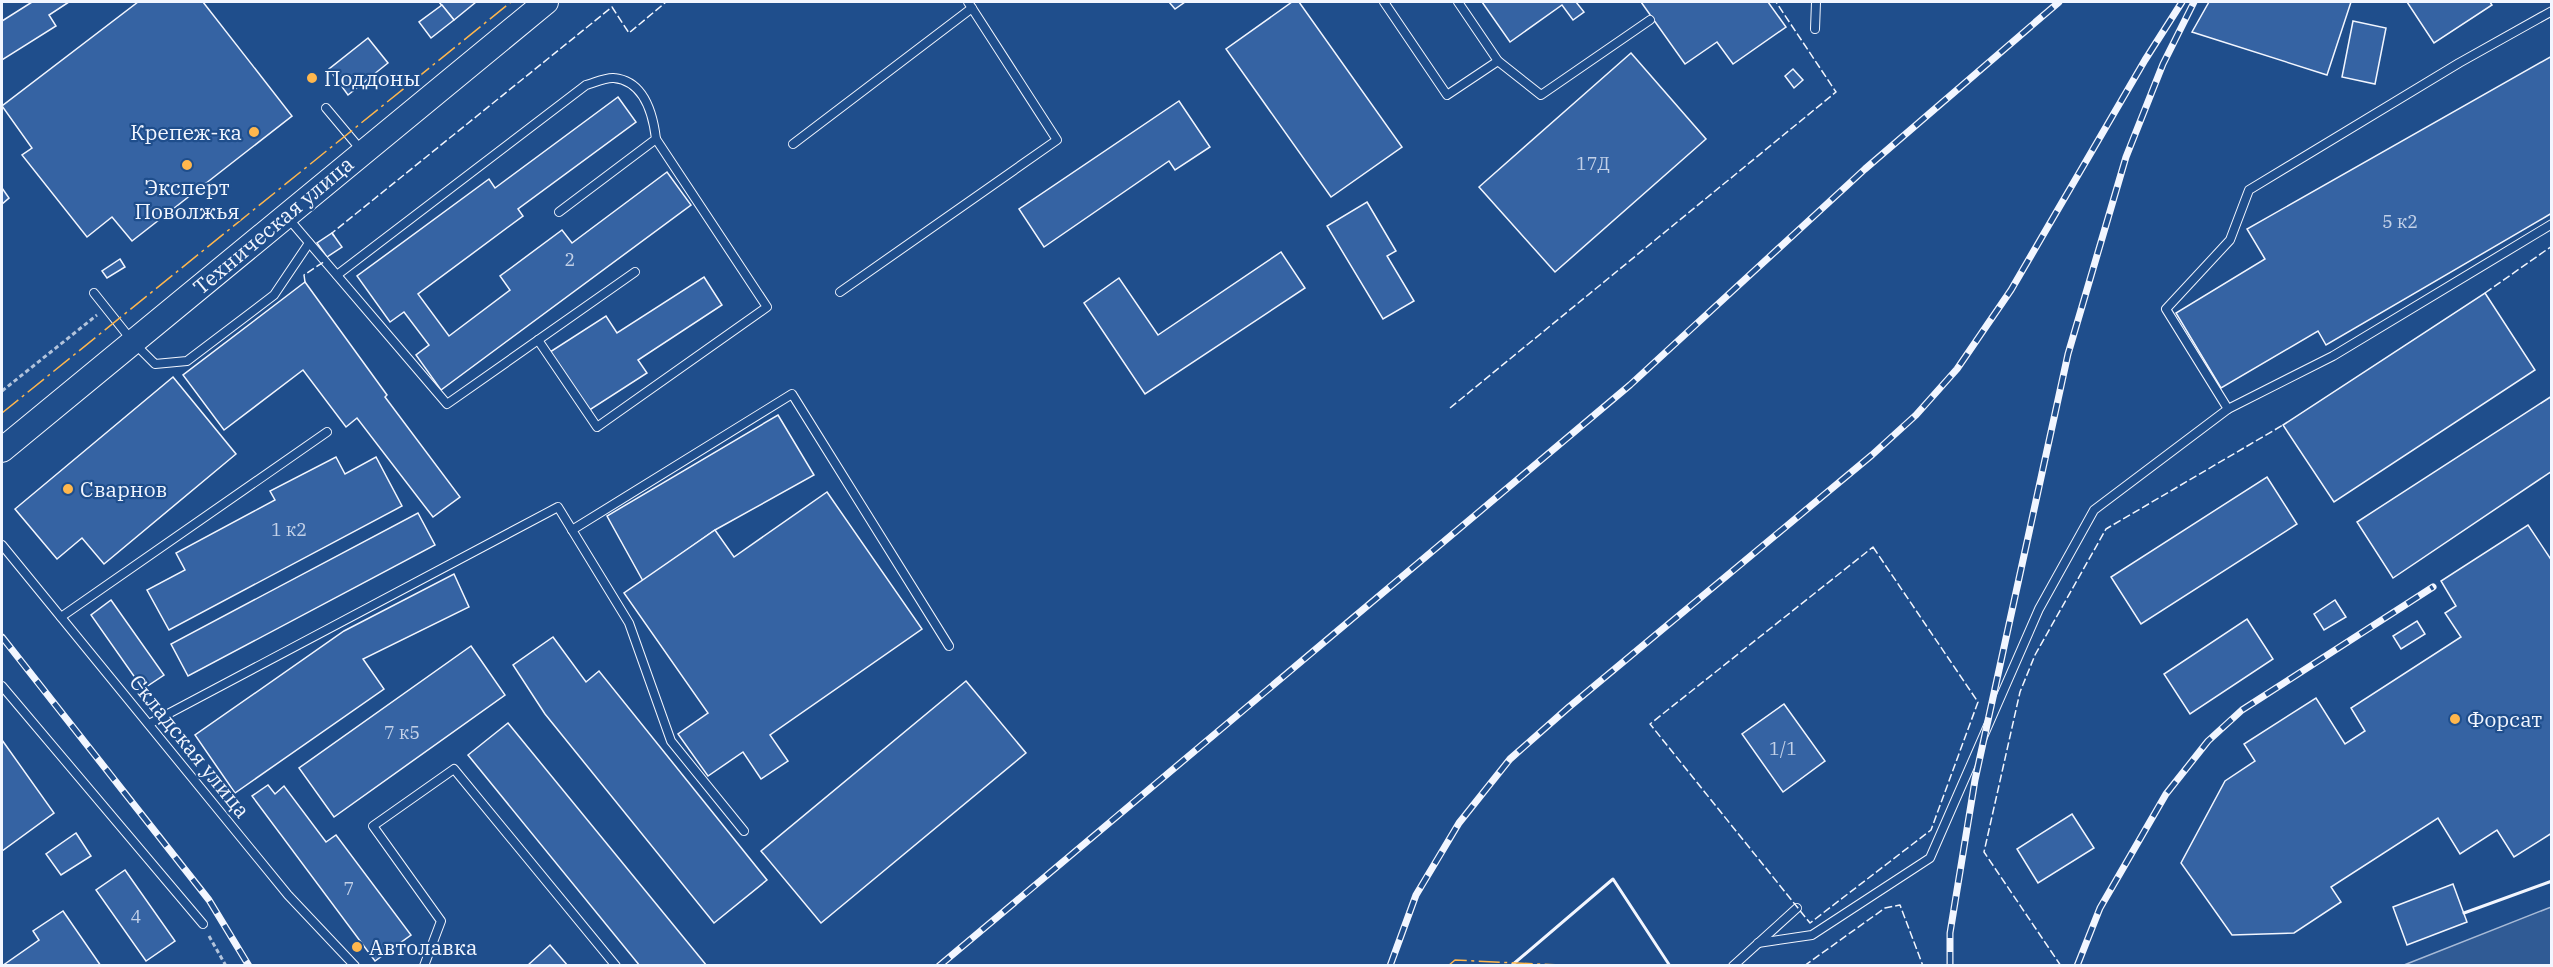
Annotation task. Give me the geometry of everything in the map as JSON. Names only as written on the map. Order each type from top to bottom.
[{"type":"main road","name":"Техническая улица","points":[[2,450],[535,7]]},
{"type":"lane","points":[[1384,2],[1447,95],[1498,61]]},
{"type":"lane","points":[[1458,2],[1498,61],[1541,95],[1650,20]]},
{"type":"lane","points":[[1815,29],[1816,2]]},
{"type":"lane","points":[[793,144],[970,5],[1057,140],[840,292]]},
{"type":"lane","points":[[2228,409],[2166,309],[2230,240],[2249,190],[2459,63],[2552,11]]},
{"type":"lane","points":[[337,276],[586,85],[612,78],[633,85],[653,113],[656,139],[767,307],[597,428],[538,340]]},
{"type":"lane","points":[[326,108],[362,152]]},
{"type":"lane","points":[[559,212],[656,139]]},
{"type":"lane","points":[[286,215],[447,404],[635,272]]},
{"type":"lane","points":[[1758,943],[1812,934],[1930,858],[2039,609],[2094,510],[2228,409],[2333,356],[2552,224]]},
{"type":"lane","points":[[93,293],[133,342],[155,364],[187,361],[274,295],[309,243]]},
{"type":"lane","points":[[572,530],[792,394],[949,646]]},
{"type":"lane","points":[[61,617],[327,432]]},
{"type":"lane","points":[[149,724],[558,507],[629,623],[671,741],[744,831]]},
{"type":"lane","name":"Складская улица","points":[[2,545],[288,895],[355,966]]},
{"type":"lane","points":[[2,686],[202,924]]},
{"type":"lane","points":[[424,966],[441,921],[372,826],[454,769],[616,966]]},
{"type":"lane","points":[[1733,966],[1797,908]]},
{"type":"path","points":[[2,391],[105,308]]},
{"type":"path","points":[[202,924],[226,966]]},
{"type":"shaded area","points":[[2551,907],[2551,965],[2404,965]]},
{"type":"building","points":[[32,2],[69,2],[49,15],[56,26],[2,60],[2,21]]},
{"type":"building","points":[[138,2],[203,2],[292,116],[132,241],[112,217],[87,237],[22,155],[32,148],[2,106]]},
{"type":"building","points":[[439,2],[476,2],[454,20]]},
{"type":"building","points":[[1169,2],[1185,2],[1175,9]]},
{"type":"building","points":[[1292,2],[1299,2],[1402,147],[1331,197],[1226,49]]},
{"type":"building","points":[[1482,2],[1576,2],[1584,12],[1573,20],[1562,5],[1510,42]]},
{"type":"building","points":[[1641,2],[1768,2],[1786,27],[1733,64],[1717,42],[1685,64]]},
{"type":"building","points":[[2209,2],[2351,2],[2327,75],[2192,32]]},
{"type":"building","points":[[2407,2],[2490,2],[2492,5],[2434,43]]},
{"type":"building","points":[[442,5],[454,20],[431,38],[419,22]]},
{"type":"building","points":[[2353,21],[2386,28],[2375,84],[2342,77]]},
{"type":"building","points":[[368,38],[388,63],[348,95],[329,69]]},
{"type":"building","points":[[1631,53],[1706,139],[1555,272],[1479,187]]},
{"type":"building","points":[[2552,56],[2552,213],[2326,345],[2318,331],[2221,388],[2176,313],[2265,259],[2247,229]]},
{"type":"building","points":[[1793,69],[1803,80],[1794,88],[1785,76]]},
{"type":"building","points":[[618,97],[636,122],[518,209],[523,216],[418,294],[449,336],[510,290],[500,276],[562,230],[572,243],[667,172],[691,205],[441,390],[416,355],[429,345],[404,312],[390,322],[357,276],[489,179],[495,188]]},
{"type":"building","points":[[1179,101],[1210,147],[1175,170],[1169,161],[1044,247],[1019,209]]},
{"type":"building","points":[[2,188],[9,198],[2,204]]},
{"type":"building","points":[[1367,202],[1396,251],[1387,256],[1414,301],[1383,319],[1327,226]]},
{"type":"building","points":[[332,233],[342,247],[327,257],[317,243]]},
{"type":"building","points":[[1281,252],[1305,288],[1145,394],[1084,303],[1119,278],[1158,335]]},
{"type":"building","points":[[120,259],[125,267],[107,278],[102,271]]},
{"type":"building","points":[[704,277],[722,305],[638,360],[647,373],[588,411],[550,352],[606,316],[617,333]]},
{"type":"building","points":[[305,282],[387,395],[385,397],[460,497],[433,517],[357,418],[346,427],[303,370],[224,430],[183,375]]},
{"type":"building","points":[[2485,293],[2535,370],[2334,502],[2283,425]]},
{"type":"building","points":[[173,377],[236,454],[104,564],[82,538],[57,559],[15,509]]},
{"type":"building","points":[[2552,396],[2552,471],[2393,578],[2357,522]]},
{"type":"building","points":[[778,415],[814,475],[715,530],[643,581],[607,516]]},
{"type":"building","points":[[336,457],[345,474],[376,457],[402,506],[169,630],[147,590],[185,570],[176,553],[275,500],[270,491]]},
{"type":"building","points":[[2267,477],[2297,524],[2141,624],[2111,577]]},
{"type":"building","points":[[827,492],[922,629],[770,735],[788,761],[761,779],[743,752],[708,776],[678,734],[708,713],[624,593],[715,530],[734,557]]},
{"type":"building","points":[[418,513],[435,545],[188,676],[171,644]]},
{"type":"building","name":"Форсат","points":[[2528,525],[2552,561],[2552,833],[2514,857],[2497,830],[2460,854],[2438,818],[2331,887],[2341,902],[2294,933],[2232,935],[2181,863],[2225,781],[2255,761],[2244,744],[2316,698],[2345,744],[2365,731],[2351,708],[2461,637],[2445,613],[2456,606],[2441,581]]},
{"type":"building","points":[[454,574],[469,607],[363,659],[384,689],[235,793],[195,735],[344,631]]},
{"type":"building","points":[[111,600],[164,675],[143,689],[91,615]]},
{"type":"building","points":[[2335,600],[2346,617],[2324,630],[2314,614]]},
{"type":"building","points":[[2247,619],[2273,659],[2190,714],[2164,674]]},
{"type":"building","points":[[2417,621],[2425,634],[2401,649],[2393,636]]},
{"type":"building","points":[[553,637],[586,682],[599,671],[767,880],[714,923],[545,714],[513,665]]},
{"type":"building","points":[[471,646],[505,695],[334,817],[299,768]]},
{"type":"building","points":[[966,681],[1026,753],[821,923],[761,851]]},
{"type":"building","points":[[1784,704],[1825,761],[1783,792],[1742,734]]},
{"type":"building","points":[[508,723],[707,966],[640,966],[468,755]]},
{"type":"building","points":[[2,740],[54,813],[2,851]]},
{"type":"building","points":[[268,785],[275,794],[284,786],[326,842],[336,835],[411,935],[375,961],[252,796]]},
{"type":"building","points":[[2072,814],[2094,848],[2038,883],[2017,849]]},
{"type":"building","points":[[76,833],[91,856],[61,875],[46,854]]},
{"type":"building","points":[[125,870],[175,941],[146,961],[96,890]]},
{"type":"building","points":[[2453,884],[2467,922],[2407,945],[2393,907]]},
{"type":"building","points":[[63,911],[101,966],[2,966],[39,940],[33,931]]},
{"type":"building","points":[[550,945],[568,966],[527,966]]},
{"type":"railway","points":[[939,966],[1630,385],[1865,169],[2059,2]]},
{"type":"railway","points":[[1390,966],[1416,895],[1459,823],[1510,759],[1569,707],[1872,455],[1916,415],[1957,369],[2011,290],[2145,60],[2182,2]]},
{"type":"railway","points":[[1950,966],[1950,933],[1975,780],[2068,354],[2126,157],[2163,64],[2194,2]]},
{"type":"railway","points":[[2077,966],[2100,908],[2166,794],[2208,741],[2242,710],[2433,587]]},
{"type":"railway","points":[[2,637],[209,900],[249,966]]},
{"type":"fence","points":[[334,236],[332,233],[612,7],[629,33],[666,2]]},
{"type":"fence","points":[[1450,408],[1836,92],[1776,2]]},
{"type":"fence","points":[[2485,293],[2552,246]]},
{"type":"fence","points":[[305,282],[304,275],[325,261]]},
{"type":"fence","points":[[2061,966],[1984,852],[2020,692],[2035,655],[2106,529],[2283,425]]},
{"type":"fence","points":[[1873,547],[1978,702],[1931,830],[1810,923],[1650,724],[1873,547]]},
{"type":"fence","points":[[1804,966],[1885,908],[1900,905],[1923,966]]},
{"type":"wall","points":[[1511,966],[1613,879],[1670,966]]},
{"type":"wall","points":[[2464,913],[2552,881]]},
{"type":"power","points":[[2,413],[511,2]]},
{"type":"power","points":[[1448,966],[1455,960],[1579,966]]},
{"type":"place","name":"Поддоны","points":[[312,78]]},
{"type":"place","name":"Крепеж-ка","points":[[254,132]]},
{"type":"place","name":"Эксперт Поволжья","points":[[187,165]]},
{"type":"place","name":"Сварнов","points":[[68,489]]},
{"type":"place","name":"Форсат","points":[[2455,719]]},
{"type":"place","name":"Автолавка","points":[[357,947]]}]
